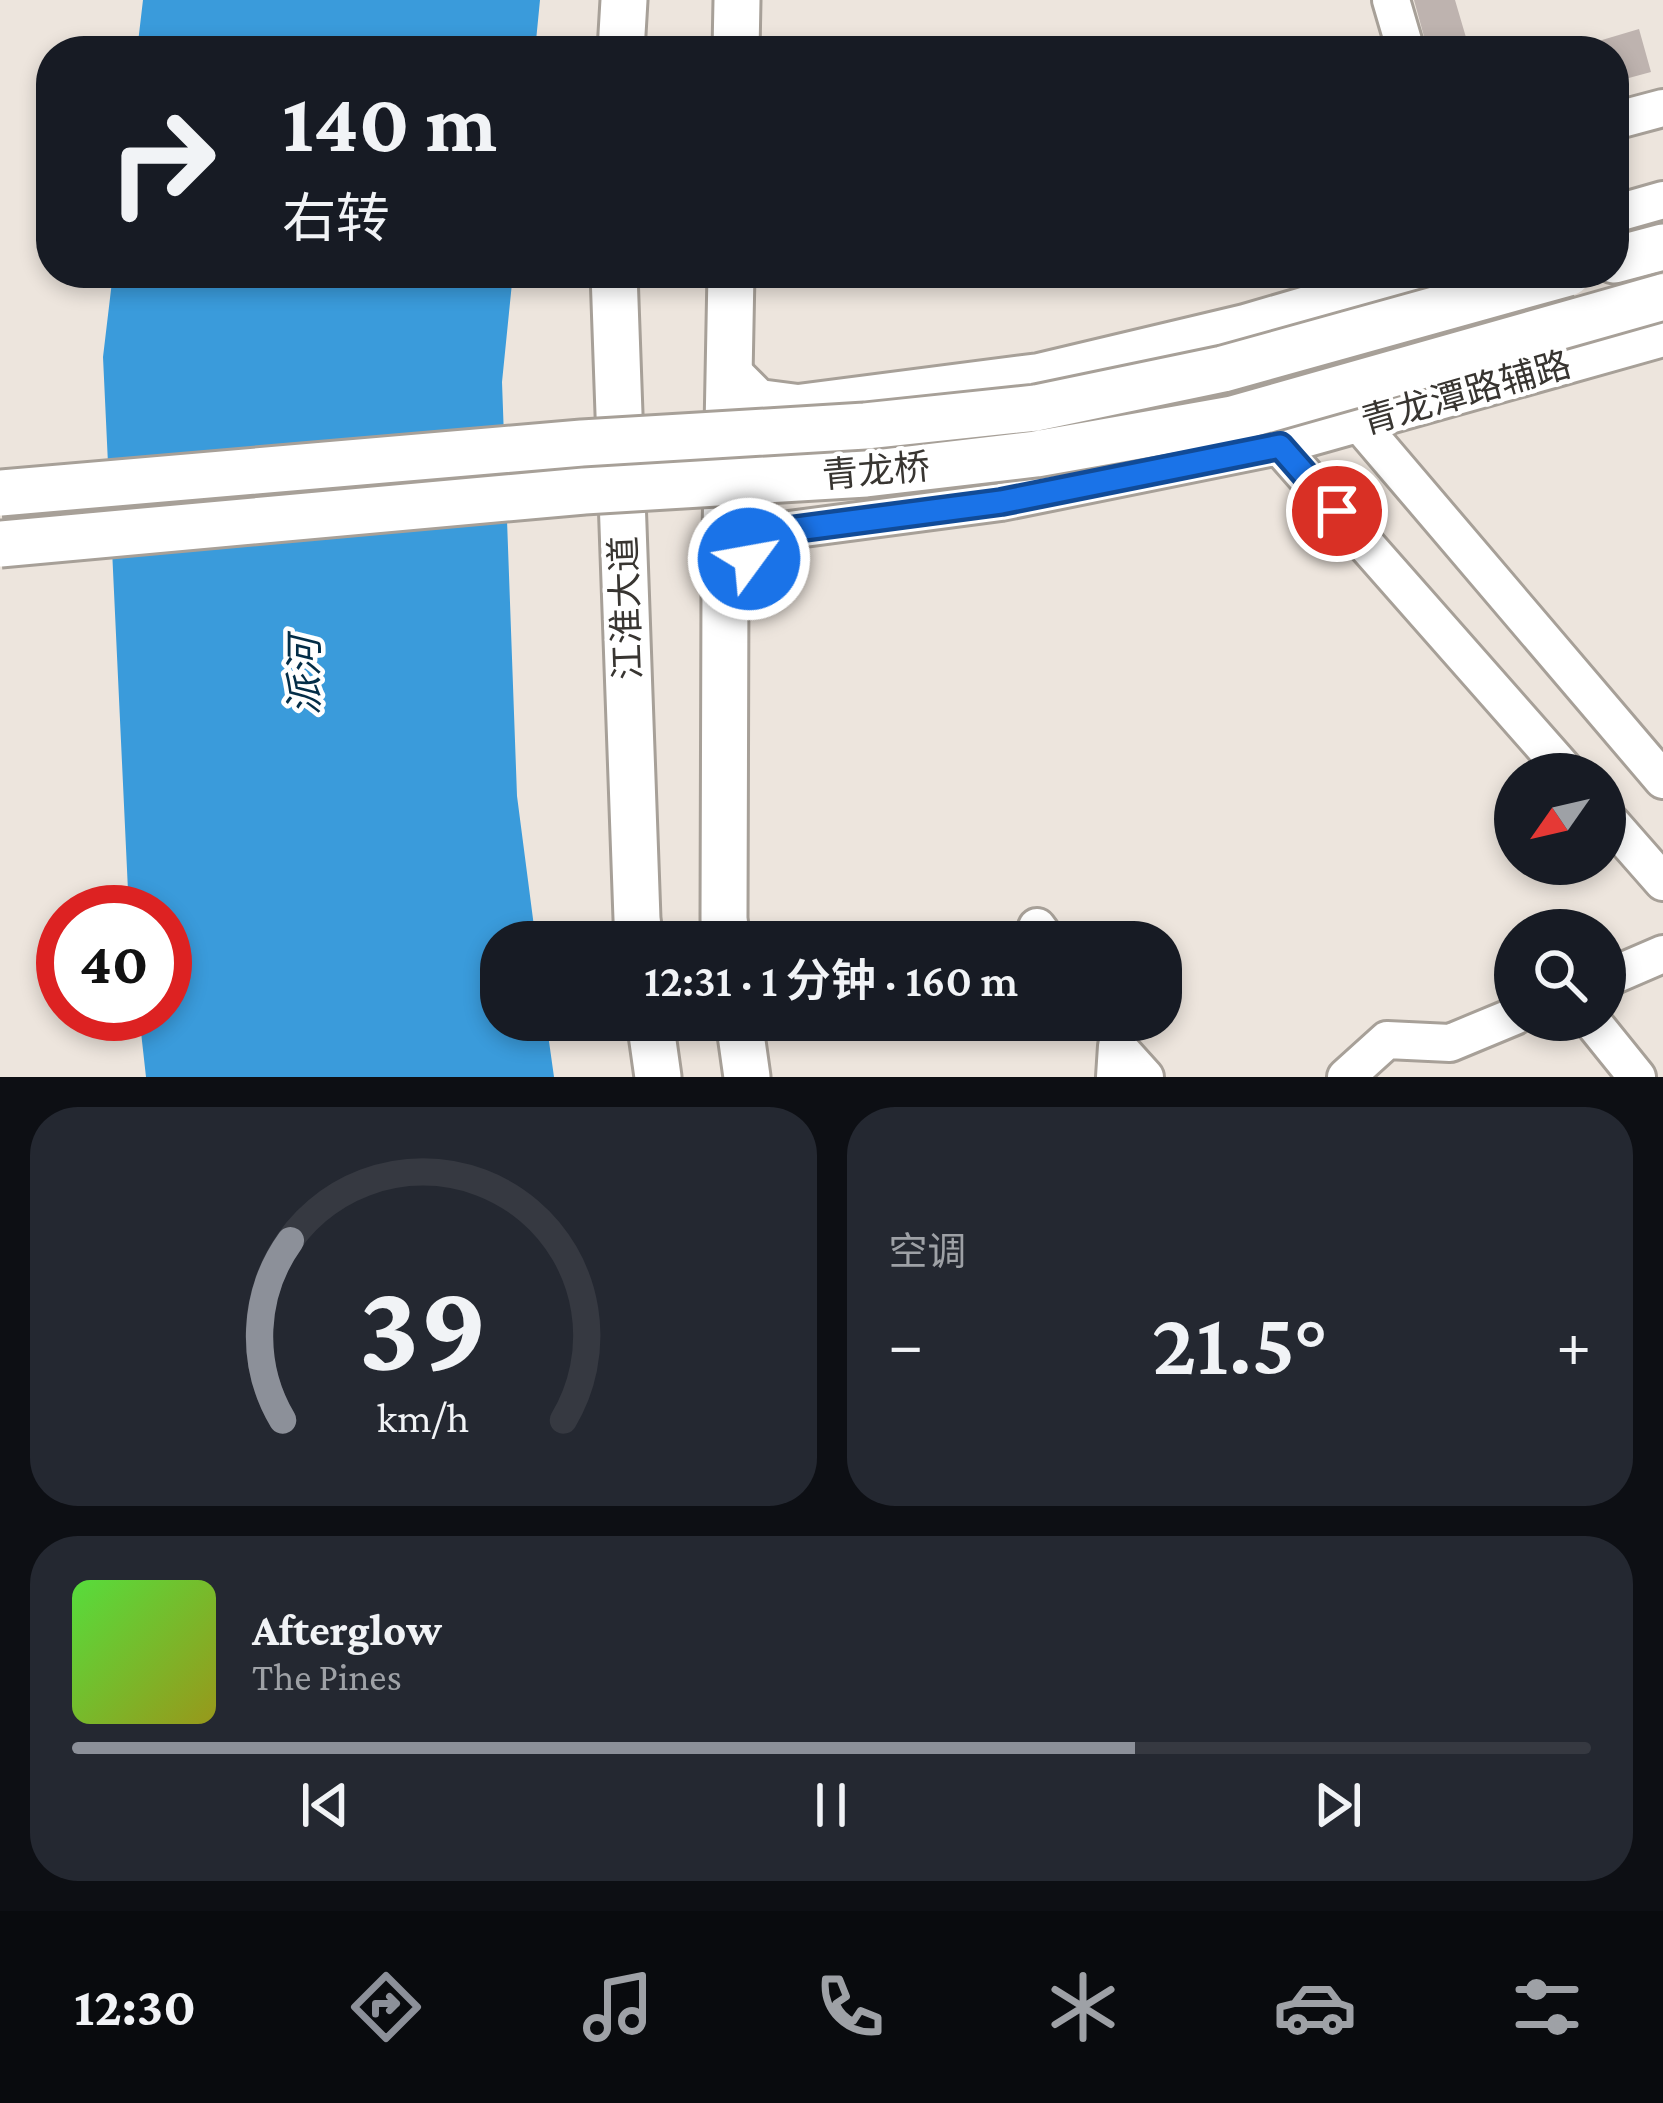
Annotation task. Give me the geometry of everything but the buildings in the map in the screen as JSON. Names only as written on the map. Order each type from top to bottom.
[{"type":"main road","points":[[622,36],[624,0]]},
{"type":"main road","points":[[736,0],[736,36]]},
{"type":"main road","points":[[1629,256],[1663,247]]},
{"type":"main road","name":"江淮大道","points":[[615,288],[637,921]]},
{"type":"main road","points":[[724,921],[731,288]]},
{"type":"main road","name":"青龙桥","points":[[0,493],[582,443],[865,426],[1036,408],[1222,369],[1514,288]]},
{"type":"main road","name":"青龙桥","points":[[0,544],[584,490],[866,474],[1036,454],[1233,418],[1663,297]]},
{"type":"main road","points":[[653,1041],[658,1077]]},
{"type":"main road","points":[[742,1041],[747,1077]]},
{"type":"street","points":[[1391,0],[1402,36]]},
{"type":"street","points":[[1629,117],[1663,108]]},
{"type":"street","points":[[1629,210],[1663,200]]},
{"type":"street","points":[[729,368],[759,398],[798,403],[1039,372],[1245,323],[1365,288]]},
{"type":"street","name":"青龙潭路辅路","points":[[725,585],[774,532],[1001,502],[1280,446],[1663,338]]},
{"type":"street","points":[[1359,423],[1663,780]]},
{"type":"street","points":[[1280,446],[1550,753]]},
{"type":"street","points":[[1626,840],[1663,882]]},
{"type":"street","points":[[1626,970],[1663,955]]},
{"type":"street","points":[[1350,1076],[1387,1040],[1450,1042],[1494,1024]]},
{"type":"street","points":[[1608,1041],[1637,1077]]},
{"type":"street","points":[[1111,1048],[1145,1077]]},
{"type":"water","points":[[143,0],[540,0],[536,36],[139,36]]},
{"type":"water","name":"派河","points":[[111,288],[511,288],[502,382],[517,796],[533,921],[480,921],[480,1041],[549,1041],[554,1077],[146,1077],[142,1041],[192,1041],[192,885],[128,885],[103,357]]},
{"type":"route","points":[[749,559],[774,532],[1001,502],[1280,446],[1337,511]]}]
